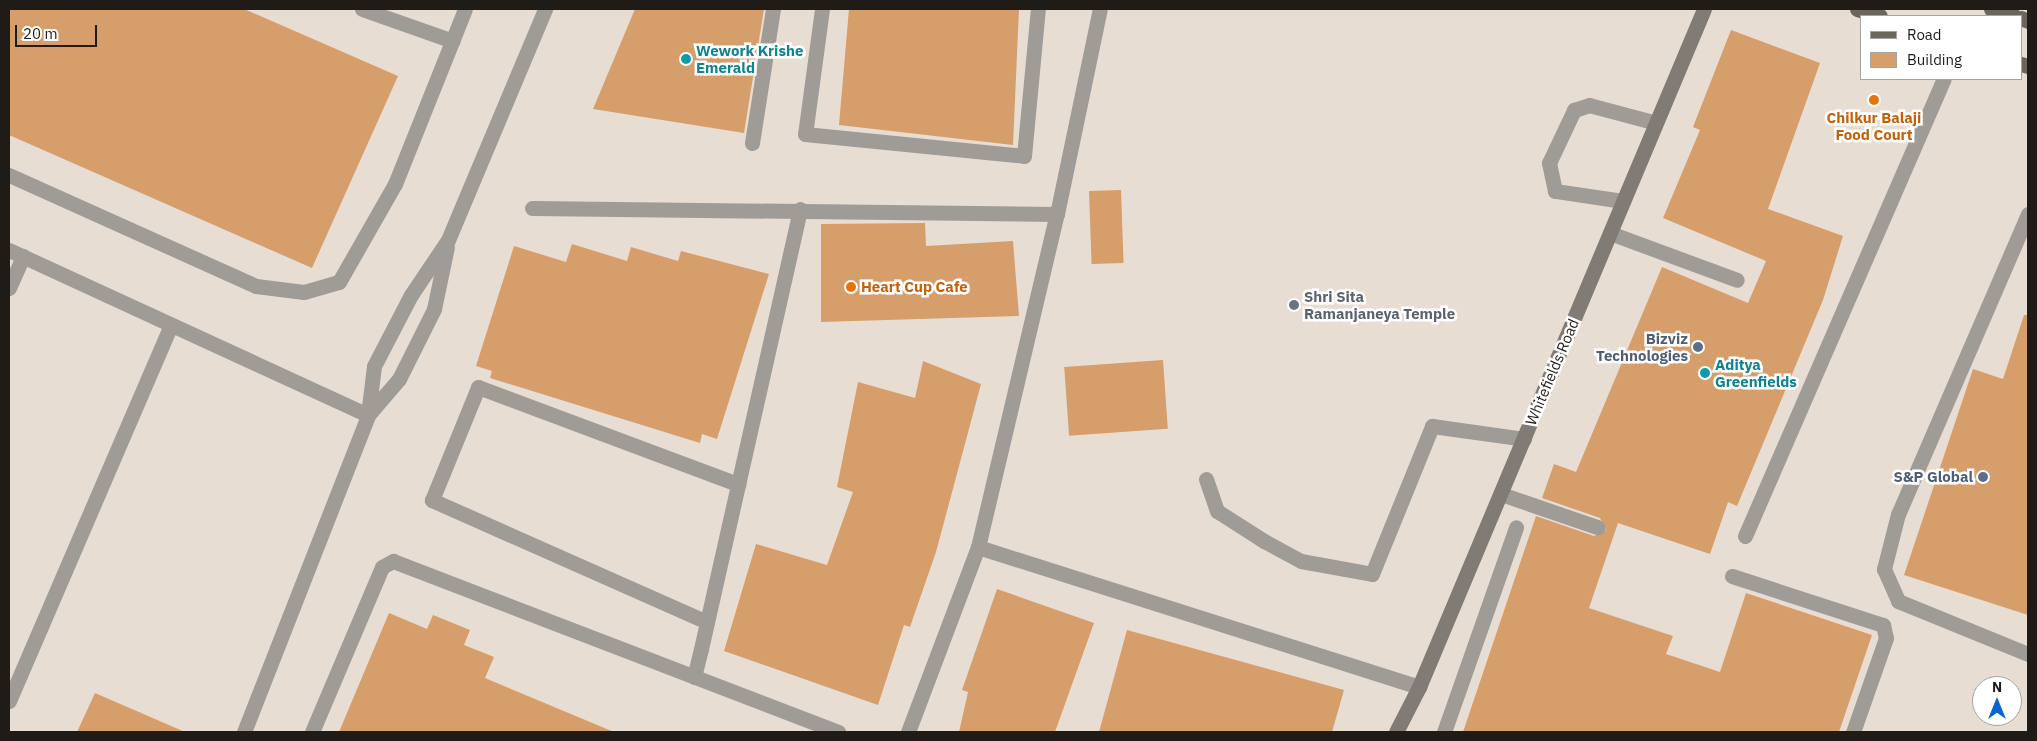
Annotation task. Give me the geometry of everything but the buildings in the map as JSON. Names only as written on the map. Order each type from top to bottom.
[{"type":"main road","points":[[1857,9],[1877,15]]},
{"type":"main road","points":[[1991,9],[2015,15]]},
{"type":"street","points":[[362,9],[453,41]]},
{"type":"street","points":[[9,175],[256,286],[304,292],[338,282],[395,184],[465,9]]},
{"type":"street","points":[[244,732],[368,415],[374,366],[411,295],[448,240],[545,9]]},
{"type":"street","points":[[752,142],[773,9]]},
{"type":"street","points":[[822,9],[805,134],[1024,156],[1038,9]]},
{"type":"street","points":[[908,732],[978,546],[1057,214],[1100,9]]},
{"type":"street","name":"Whitefields Road","points":[[1396,732],[1420,687],[1704,9]]},
{"type":"street","points":[[1745,536],[1944,80]]},
{"type":"street","points":[[1623,201],[1555,191],[1549,162],[1574,110],[1589,105],[1656,123]]},
{"type":"street","points":[[532,208],[800,209],[1057,214]]},
{"type":"street","points":[[694,677],[800,209]]},
{"type":"street","points":[[2028,214],[1898,514],[1884,569],[1898,601],[2028,654]]},
{"type":"street","points":[[1610,233],[1738,280]]},
{"type":"street","points":[[368,415],[399,379],[434,309],[448,240]]},
{"type":"street","points":[[9,250],[368,415]]},
{"type":"street","points":[[9,288],[23,256]]},
{"type":"street","points":[[9,701],[171,326]]},
{"type":"street","points":[[707,622],[432,500],[478,387],[738,484]]},
{"type":"street","points":[[1206,479],[1217,511],[1264,541],[1300,561],[1372,574],[1432,426],[1524,439]]},
{"type":"street","points":[[1501,494],[1597,528]]},
{"type":"street","points":[[1444,732],[1516,528]]},
{"type":"street","points":[[978,546],[1420,687]]},
{"type":"street","points":[[312,732],[382,567],[393,561],[838,732]]},
{"type":"street","points":[[1732,576],[1882,625],[1886,638],[1853,732]]},
{"type":"place","name":"Wework Krishe Emerald","points":[[686,59]]},
{"type":"place","name":"Chilkur Balaji Food Court","points":[[1874,100]]},
{"type":"place","name":"Heart Cup Cafe","points":[[851,287]]},
{"type":"place","name":"Shri Sita Ramanjaneya Temple","points":[[1294,305]]},
{"type":"place","name":"Bizviz Technologies","points":[[1698,347]]},
{"type":"place","name":"Aditya Greenfields","points":[[1705,373]]},
{"type":"place","name":"S&P Global","points":[[1983,477]]}]
